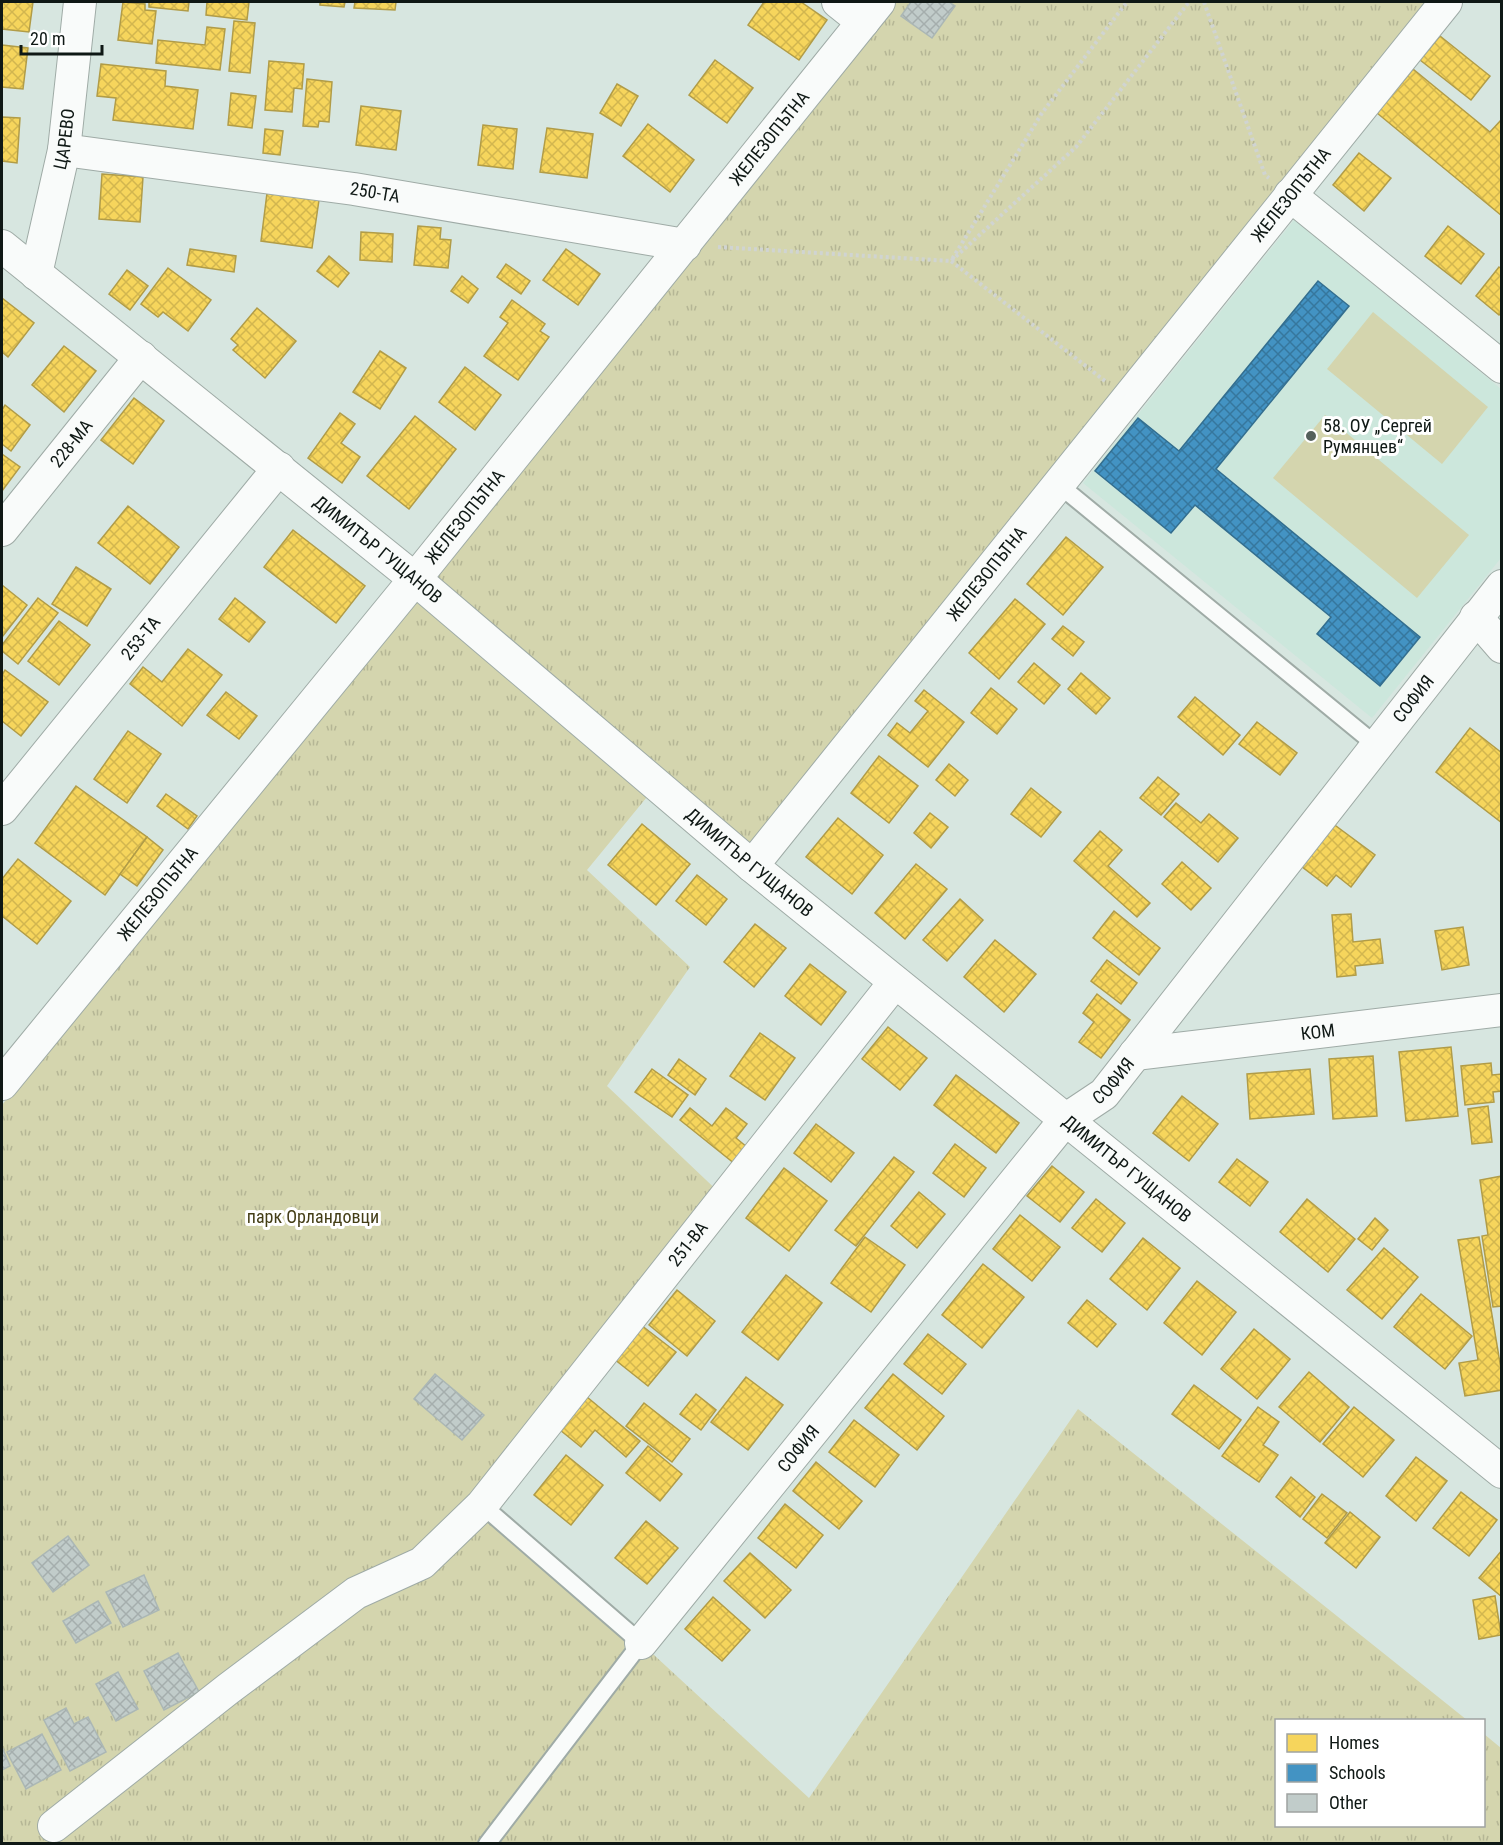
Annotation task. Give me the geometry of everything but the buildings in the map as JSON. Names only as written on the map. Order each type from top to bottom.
[{"type":"street","name":"ЦАРЕВО","points":[[36,274],[64,150],[80,2]]},
{"type":"street","points":[[838,2],[871,12]]},
{"type":"street","name":"ЖЕЛЕЗОПЪТНА","points":[[752,866],[1446,2]]},
{"type":"street","name":"ЖЕЛЕЗОПЪТНА","points":[[2,1084],[415,579],[871,12]]},
{"type":"street","name":"250-ТА","points":[[64,150],[354,189],[684,244]]},
{"type":"street","points":[[1290,195],[1502,367]]},
{"type":"street","name":"ДИМИТЪР ГУЩАНОВ","points":[[2,246],[415,579],[752,866],[1502,1472]]},
{"type":"street","name":"228-МА","points":[[2,530],[141,357]]},
{"type":"street","name":"253-ТА","points":[[2,808],[279,468]]},
{"type":"street","name":"СОФИЯ","points":[[641,1643],[1065,1120],[1104,1094],[1502,586]]},
{"type":"street","points":[[1476,617],[1502,647]]},
{"type":"street","name":"251-ВА","points":[[54,1826],[228,1689],[356,1593],[422,1563],[482,1505],[895,982]]},
{"type":"street","name":"КОМ","points":[[1136,1054],[1502,1011]]},
{"type":"lane","points":[[1058,484],[1376,745]]},
{"type":"lane","points":[[482,1505],[641,1643],[487,1844]]},
{"type":"path","points":[[951,261],[1042,113],[1127,2]]},
{"type":"path","points":[[951,261],[1076,147],[1189,2]]},
{"type":"path","points":[[1204,2],[1265,175],[1290,195]]},
{"type":"path","points":[[684,244],[951,261],[1127,398]]},
{"type":"shaded area","name":"58. ОУ „Сергей Румянцев“","points":[[1294,220],[1501,389],[1501,558],[1372,718],[1083,483]]},
{"type":"green space","name":"парк Орландовци","points":[[897,2],[1429,2],[752,847],[665,775],[587,870],[690,967],[607,1086],[725,1198],[482,1505],[641,1643],[809,1798],[1078,1409],[1466,1719],[1275,1719],[1275,1827],[1485,1827],[1485,1735],[1501,1748],[1501,1843],[2,1844],[2,1105],[411,608]]},
{"type":"green space","points":[[1373,312],[1488,407],[1442,464],[1327,369]]},
{"type":"green space","points":[[1325,415],[1469,535],[1417,598],[1273,478]]},
{"type":"place","name":"58. ОУ „Сергей Румянцев“","points":[[1311,436]]}]
